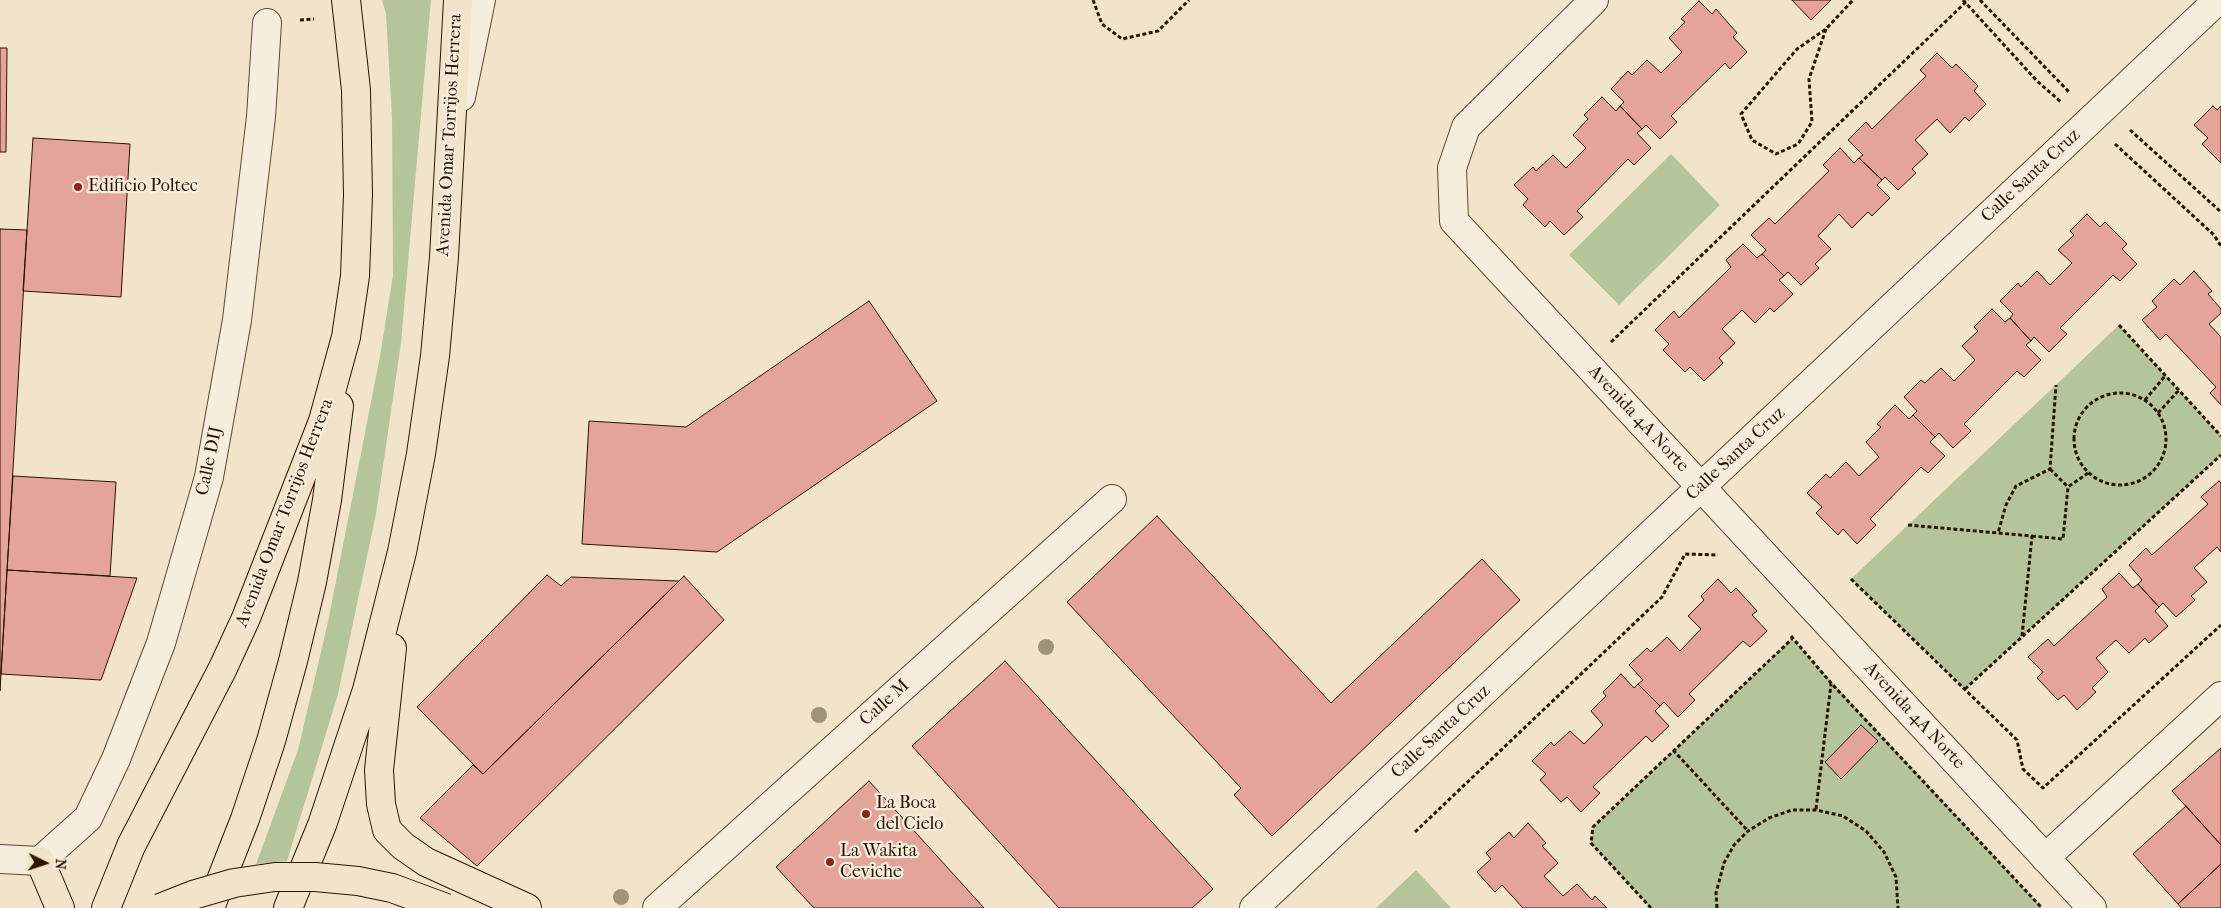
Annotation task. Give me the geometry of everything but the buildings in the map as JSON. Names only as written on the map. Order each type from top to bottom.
[{"type":"main road","name":"Avenida Omar Torrijos Herrera","points":[[106,908],[131,846],[201,711],[246,618],[323,421],[346,337],[355,276],[358,195],[356,90],[346,0]]},
{"type":"main road","name":"Avenida Omar Torrijos Herrera","points":[[288,908],[322,825],[367,690],[402,552],[421,454],[435,356],[444,257],[458,0]]},
{"type":"main road","points":[[210,908],[245,819],[271,741],[300,635],[327,500],[338,419],[346,337]]},
{"type":"main road","points":[[402,552],[379,770],[381,804],[388,830],[403,846],[426,862],[527,908]]},
{"type":"main road","points":[[40,861],[60,908]]},
{"type":"main road","points":[[160,908],[193,895],[234,883],[275,877],[315,877],[358,881],[392,888],[446,908]]},
{"type":"street","points":[[448,158],[481,0]]},
{"type":"street","name":"Avenida 4A Norte","points":[[1594,0],[1466,127],[1452,168],[1454,222],[2092,908]]},
{"type":"street","name":"Calle Santa Cruz","points":[[1254,908],[2218,0]]},
{"type":"street","name":"Calle DIJ","points":[[40,861],[88,818],[116,759],[161,643],[209,477],[237,320],[261,117],[267,22]]},
{"type":"street","name":"Calle M","points":[[657,908],[1112,499]]},
{"type":"street","points":[[2046,858],[2221,696]]},
{"type":"street","points":[[0,859],[40,861]]},
{"type":"path","points":[[1093,0],[1102,24],[1122,39],[1158,31],[1189,0]]},
{"type":"path","points":[[1826,30],[1809,79],[1812,122],[1798,144],[1776,154],[1752,140],[1741,114],[1797,49],[1826,30],[1853,0]]},
{"type":"path","points":[[1588,365],[1968,0]]},
{"type":"path","points":[[2119,325],[2221,436]]},
{"type":"path","points":[[2145,400],[2165,376]]},
{"type":"path","points":[[2056,385],[2050,469],[2068,488]]},
{"type":"path","points":[[2158,413],[2179,390]]},
{"type":"path","points":[[2117,393],[2131,394],[2145,400],[2158,413],[2164,427],[2165,442],[2162,456],[2154,469],[2143,478],[2129,484],[2100,481],[2088,472],[2079,460],[2074,446],[2075,431],[2080,416],[2089,404],[2102,397],[2117,393]]},
{"type":"path","points":[[1965,689],[2221,455]]},
{"type":"path","points":[[1998,533],[2006,504],[2016,486],[2050,469]]},
{"type":"path","points":[[1908,526],[2063,539],[2068,488],[2088,472]]},
{"type":"path","points":[[2022,637],[2032,536]]},
{"type":"path","points":[[1415,832],[1662,597],[1685,554],[1727,555]]},
{"type":"path","points":[[1851,580],[2017,740],[2023,769],[2043,788],[2221,626]]},
{"type":"path","points":[[1789,632],[1792,639],[1831,683],[2042,908]]},
{"type":"path","points":[[1651,908],[1591,843],[1593,827],[1792,639]]},
{"type":"path","points":[[1816,810],[1831,683]]},
{"type":"path","points":[[1673,750],[1748,831]]},
{"type":"path","points":[[1717,908],[1716,893],[1724,863],[1734,845],[1748,831],[1769,818],[1792,810],[1816,810],[1843,816],[1866,831],[1884,852],[1896,877],[1899,906],[1903,908]]},
{"type":"green space","points":[[382,0],[431,0],[401,343],[376,514],[338,694],[287,861],[256,864],[298,750],[328,622],[380,356],[393,275],[392,117],[386,14]]},
{"type":"green space","points":[[1671,154],[1720,205],[1619,305],[1569,255]]},
{"type":"green space","points":[[2119,325],[2221,436],[2221,455],[1965,689],[1851,579]]},
{"type":"green space","points":[[1792,639],[2042,908],[1651,908],[1591,843],[1593,827]]},
{"type":"green space","points":[[1416,870],[1451,908],[1376,908]]},
{"type":"place","name":"Edificio Poltec","points":[[78,187]]},
{"type":"place","name":"La Boca del Cielo","points":[[866,814]]},
{"type":"place","name":"La Wakita Ceviche","points":[[830,862]]}]
